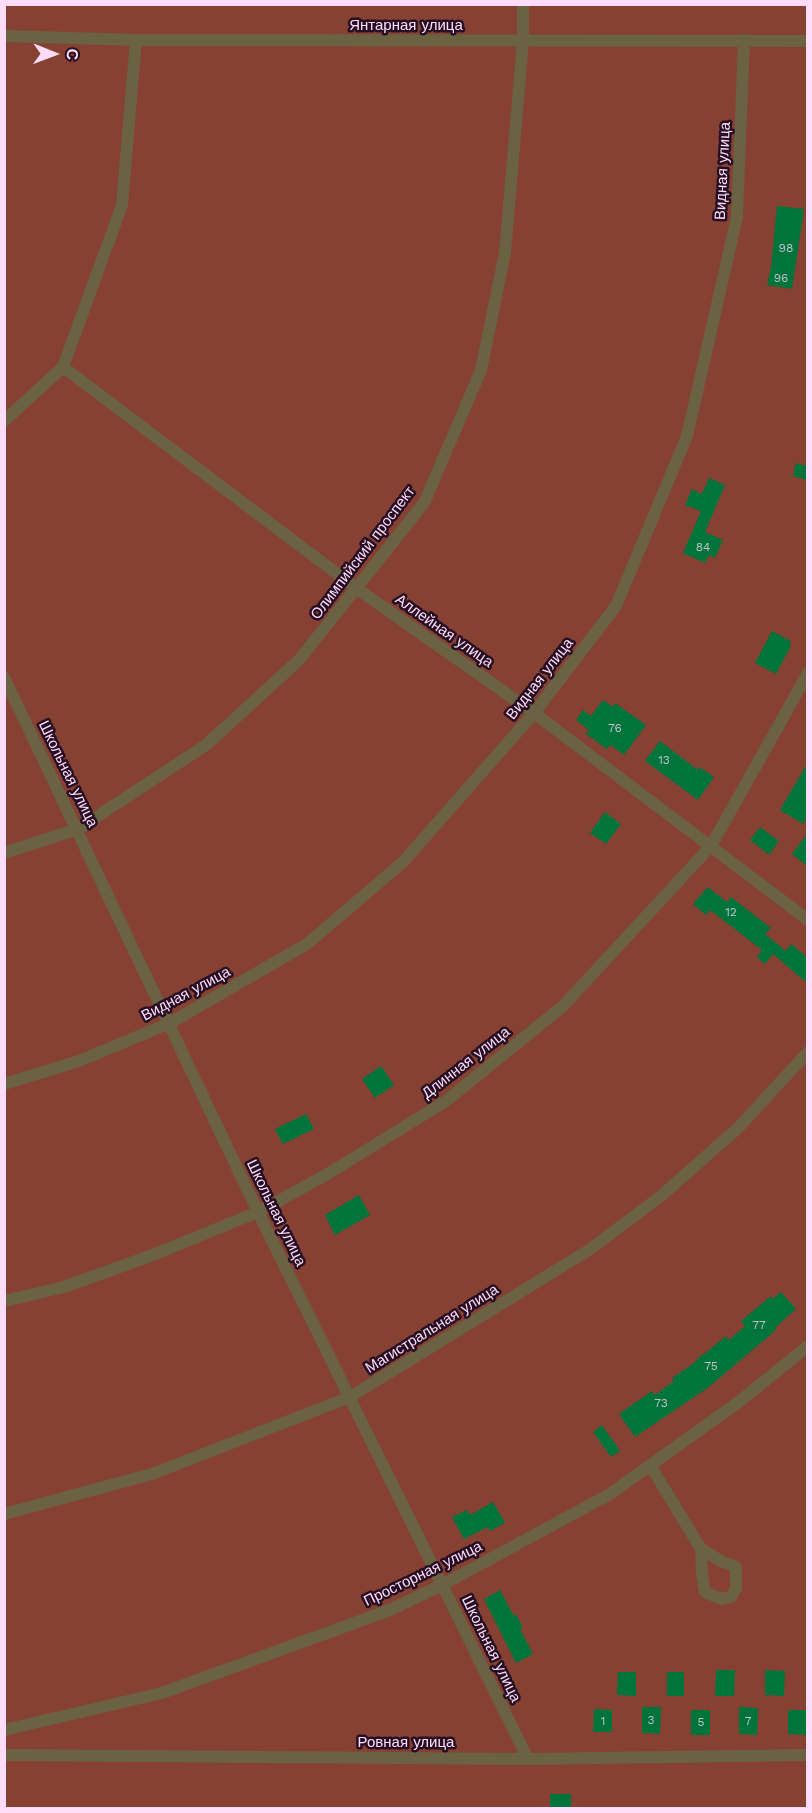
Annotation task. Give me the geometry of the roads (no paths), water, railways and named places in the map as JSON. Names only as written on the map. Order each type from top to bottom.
[{"type":"street","name":"Олимпийский проспект","points":[[4,853],[78,829],[206,745],[299,660],[424,503],[481,370],[505,253],[523,41],[523,4]]},
{"type":"street","name":"Янтарная улица","points":[[4,36],[136,40],[807,41]]},
{"type":"street","points":[[4,421],[63,367],[122,205],[136,40]]},
{"type":"street","name":"Видная улица","points":[[4,1084],[79,1061],[170,1023],[307,944],[403,862],[534,713],[616,606],[687,436],[738,217],[744,40]]},
{"type":"street","name":"Аллейная улица","points":[[63,367],[356,588],[534,713],[807,920]]},
{"type":"street","name":"Длинная улица","points":[[4,1300],[64,1287],[150,1256],[258,1212],[326,1175],[436,1107],[473,1079],[563,1006],[711,846],[807,673]]},
{"type":"street","name":"Школьная улица","points":[[4,677],[258,1212],[528,1759]]},
{"type":"street","name":"Магистральная улица","points":[[4,1514],[152,1474],[350,1398],[589,1250],[661,1196],[738,1128],[807,1052]]},
{"type":"street","name":"Просторная улица","points":[[4,1730],[162,1693],[390,1610],[442,1585],[610,1494],[740,1401],[807,1346]]},
{"type":"street","points":[[650,1465],[701,1549]]},
{"type":"street","name":"Ровная улица","points":[[4,1755],[528,1759],[807,1755]]}]
